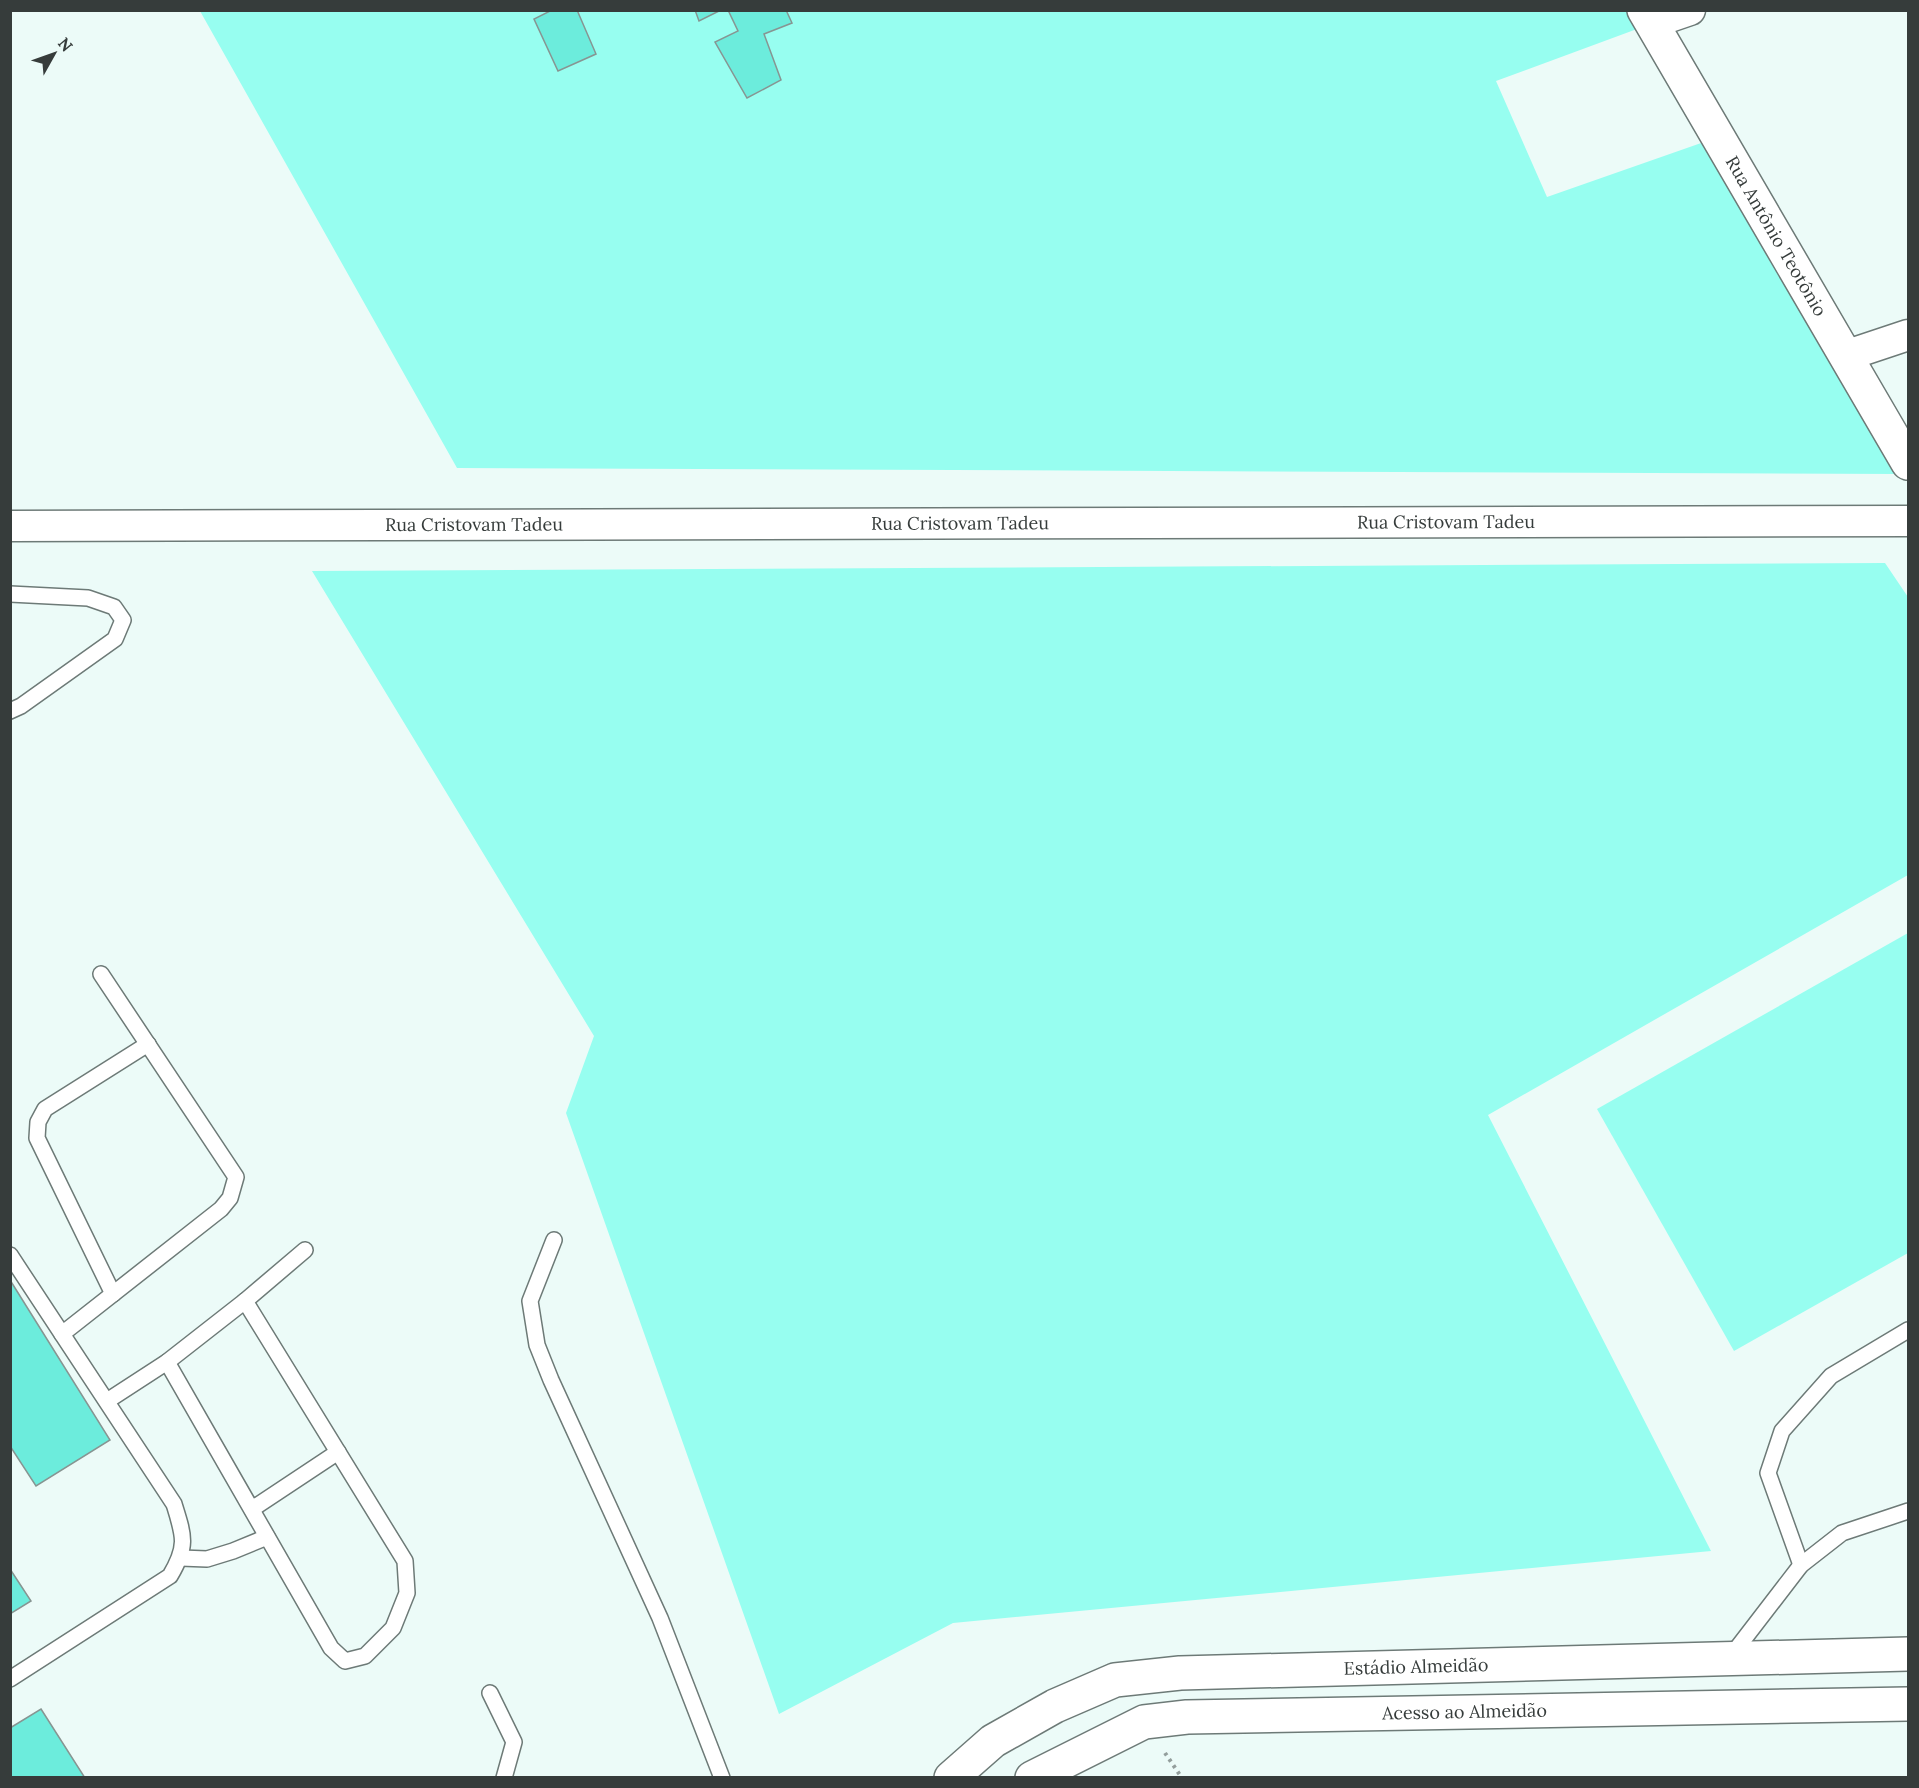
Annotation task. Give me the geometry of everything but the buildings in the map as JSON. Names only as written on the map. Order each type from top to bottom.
[{"type":"street","points":[[1648,17],[1690,10]]},
{"type":"street","name":"Rua Antônio Teotônio","points":[[1648,17],[1908,463]]},
{"type":"street","points":[[1845,356],[1908,335]]},
{"type":"street","name":"Rua Cristovam Tadeu","points":[[10,526],[1908,521]]},
{"type":"street","name":"Estádio Almeidão","points":[[951,1778],[993,1741],[1055,1706],[1115,1680],[1180,1673],[1908,1654]]},
{"type":"street","name":"Acesso ao Almeidão","points":[[1032,1778],[1144,1722],[1187,1717],[1908,1704]]},
{"type":"lane","points":[[10,594],[88,598],[114,607],[123,620],[116,639],[21,706],[10,711]]},
{"type":"lane","points":[[62,1334],[221,1209],[230,1198],[236,1178],[101,974]]},
{"type":"lane","points":[[113,1294],[38,1138],[38,1122],[45,1109],[148,1044]]},
{"type":"lane","points":[[554,1240],[530,1301],[537,1345],[660,1618],[722,1778]]},
{"type":"lane","points":[[107,1401],[167,1362],[305,1250]]},
{"type":"lane","points":[[10,1255],[174,1504],[182,1532],[181,1558],[170,1576],[10,1679]]},
{"type":"lane","points":[[167,1362],[331,1648],[345,1661],[365,1656],[393,1628],[407,1593],[405,1561],[245,1301]]},
{"type":"lane","points":[[1801,1564],[1768,1473],[1782,1431],[1831,1377],[1908,1329]]},
{"type":"lane","points":[[252,1509],[338,1452]]},
{"type":"lane","points":[[1728,1660],[1801,1564],[1842,1533],[1908,1512]]},
{"type":"lane","points":[[181,1558],[207,1559],[267,1537]]},
{"type":"lane","points":[[490,1693],[514,1742],[504,1778]]},
{"type":"shaded area","points":[[200,11],[1627,11],[1637,29],[1496,81],[1547,197],[1704,142],[1900,474],[457,468]]},
{"type":"shaded area","points":[[1885,563],[1908,597],[1908,875],[1488,1115],[1711,1551],[953,1623],[779,1714],[566,1113],[594,1036],[312,571]]},
{"type":"shaded area","points":[[1908,933],[1908,1253],[1734,1351],[1597,1109]]}]
